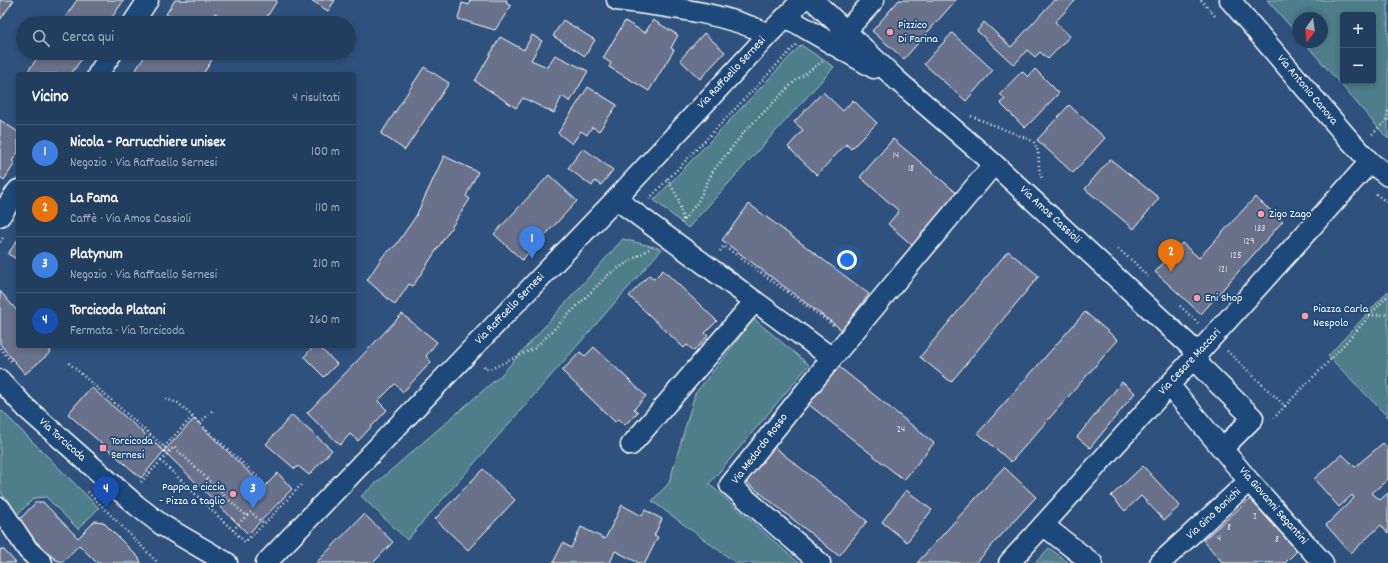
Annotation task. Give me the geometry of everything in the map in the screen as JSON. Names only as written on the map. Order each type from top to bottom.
[{"type":"street","points":[[138,16],[148,0]]},
{"type":"street","points":[[617,0],[690,9],[749,25],[768,34]]},
{"type":"street","name":"Via Raffaello Sernesi","points":[[266,563],[616,199],[768,34],[802,0]]},
{"type":"street","name":"Via Amos Cassioli","points":[[814,0],[898,81],[994,164],[1190,346],[1195,355]]},
{"type":"street","points":[[846,31],[874,0]]},
{"type":"street","name":"Via Antonio Canova","points":[[1230,0],[1370,162],[1388,176]]},
{"type":"street","name":"Via Amos Cassioli","points":[[786,17],[898,81]]},
{"type":"street","points":[[99,72],[107,60]]},
{"type":"street","name":"Via Cesare Maccari","points":[[1009,563],[1370,162]]},
{"type":"street","name":"Via Medardo Rosso","points":[[820,563],[730,485],[832,358],[994,164]]},
{"type":"street","points":[[0,216],[16,193]]},
{"type":"street","points":[[616,199],[832,358]]},
{"type":"street","points":[[631,445],[755,300]]},
{"type":"street","points":[[1195,355],[1202,368],[1253,418],[1223,448]]},
{"type":"street","name":"Via Giovanni Segantini","points":[[1169,385],[1250,481],[1323,563]]},
{"type":"street","name":"Via Torcicoda","points":[[2,389],[136,505],[204,558],[227,563]]},
{"type":"street","name":"Via Gino Bonichi","points":[[1160,563],[1250,481]]},
{"type":"street","points":[[0,508],[28,550],[42,563]]},
{"type":"street","points":[[1043,525],[1092,563]]},
{"type":"path","points":[[647,201],[797,43]]},
{"type":"path","points":[[679,226],[697,204],[713,171],[745,131],[795,82],[824,61]]},
{"type":"path","points":[[1372,134],[1387,119],[1388,111]]},
{"type":"path","points":[[664,173],[678,198],[683,220]]},
{"type":"path","points":[[718,255],[724,246],[835,327]]},
{"type":"path","points":[[482,363],[486,369],[493,368],[535,348],[609,274],[650,249]]},
{"type":"path","points":[[1270,422],[1388,295]]},
{"type":"path","points":[[1369,316],[1388,314]]},
{"type":"path","points":[[1224,348],[1285,406]]},
{"type":"path","points":[[68,364],[170,452]]},
{"type":"path","points":[[166,399],[178,403],[263,482]]},
{"type":"path","points":[[200,423],[212,411]]},
{"type":"path","points":[[164,447],[193,416]]},
{"type":"path","points":[[142,482],[174,447],[246,516]]},
{"type":"path","points":[[161,461],[245,542],[301,485]]},
{"type":"path","points":[[233,530],[251,512],[264,524]]},
{"type":"green space","points":[[1267,0],[1388,0],[1388,139],[1340,84],[1376,84],[1376,12],[1340,12],[1340,84],[1309,48],[1328,48],[1328,12],[1292,12],[1292,28]]},
{"type":"green space","points":[[801,45],[834,67],[688,228],[654,200]]},
{"type":"green space","points":[[623,239],[662,249],[407,540],[361,496],[501,375]]},
{"type":"green space","points":[[1388,291],[1388,417],[1328,356]]},
{"type":"green space","points":[[754,319],[809,365],[709,484],[799,563],[736,563],[652,501],[669,483],[695,394]]},
{"type":"green space","points":[[2,411],[99,508],[78,529],[46,497],[34,498],[13,519],[0,489],[0,413]]},
{"type":"green space","points":[[1049,548],[1069,563],[1035,563]]},
{"type":"building","points":[[0,0],[14,0],[0,20]]},
{"type":"building","points":[[77,0],[124,0],[113,16],[66,16]]},
{"type":"building","points":[[175,0],[277,1],[267,16],[220,16],[215,13],[213,16],[169,16],[166,14]]},
{"type":"building","points":[[311,0],[335,0],[328,11]]},
{"type":"building","points":[[470,0],[507,0],[506,3],[511,6],[495,30],[458,19],[462,3],[469,5]]},
{"type":"building","points":[[899,0],[956,0],[904,59],[872,31]]},
{"type":"building","points":[[1054,0],[1076,0],[1055,22],[1070,36],[1048,59],[1040,52],[1035,57],[1027,50],[1014,65],[977,31],[984,22],[1011,47]]},
{"type":"building","points":[[563,20],[595,40],[585,56],[553,36]]},
{"type":"building","points":[[653,20],[678,35],[671,48],[674,50],[649,91],[609,67],[611,63],[603,58],[625,21],[645,33]]},
{"type":"building","points":[[704,33],[725,52],[700,79],[680,60]]},
{"type":"building","points":[[952,33],[993,70],[966,101],[924,64]]},
{"type":"building","points":[[532,35],[542,41],[531,60],[547,67],[555,55],[588,71],[570,102],[562,96],[554,113],[523,98],[516,108],[475,81],[500,37],[524,50]]},
{"type":"building","points":[[36,60],[81,60],[72,72],[28,71]]},
{"type":"building","points":[[142,60],[212,60],[204,72],[134,72]]},
{"type":"building","points":[[424,67],[449,83],[405,150],[381,134]]},
{"type":"building","points":[[1035,69],[1059,93],[1025,128],[1000,103],[1005,99],[1000,94],[1022,71],[1028,77]]},
{"type":"building","points":[[588,87],[617,105],[599,131],[592,127],[587,135],[581,131],[572,144],[558,133]]},
{"type":"building","points":[[823,92],[843,111],[853,100],[877,123],[851,149],[846,144],[817,175],[788,147],[803,130],[794,122]]},
{"type":"building","points":[[1069,105],[1105,138],[1073,173],[1037,140]]},
{"type":"building","points":[[0,120],[16,131],[16,155],[12,161],[15,163],[4,180],[0,177]]},
{"type":"building","points":[[893,139],[958,194],[913,246],[888,224],[899,211],[860,177]]},
{"type":"building","points":[[583,148],[613,170],[601,185],[595,181],[592,186],[568,168]]},
{"type":"building","points":[[444,156],[478,172],[466,196],[470,199],[413,286],[409,284],[395,305],[367,280],[383,256],[396,245],[416,216]]},
{"type":"building","points":[[1110,159],[1159,198],[1134,229],[1085,189]]},
{"type":"building","points":[[549,175],[577,201],[522,260],[494,234]]},
{"type":"building","points":[[1255,197],[1283,221],[1201,314],[1155,272],[1182,243],[1199,258]]},
{"type":"building","points":[[749,204],[869,294],[842,330],[722,240]]},
{"type":"building","points":[[16,242],[16,259],[8,254]]},
{"type":"building","points":[[1008,251],[1039,276],[951,382],[920,357]]},
{"type":"building","points":[[663,270],[717,321],[705,333],[708,336],[694,351],[687,345],[684,348],[629,296],[649,275],[654,279]]},
{"type":"building","points":[[0,291],[16,310],[16,348],[48,348],[51,352],[25,374],[0,344]]},
{"type":"building","points":[[1085,312],[1118,340],[1011,462],[978,433]]},
{"type":"building","points":[[402,314],[437,342],[426,356],[431,362],[403,392],[395,384],[378,401],[387,410],[358,441],[350,434],[340,445],[307,413]]},
{"type":"building","points":[[594,347],[646,396],[634,409],[638,412],[625,425],[618,419],[615,422],[562,371],[580,352],[585,356]]},
{"type":"building","points":[[312,348],[320,348],[337,364],[324,377],[304,357]]},
{"type":"building","points":[[838,366],[934,443],[904,480],[808,404]]},
{"type":"building","points":[[1122,382],[1135,393],[1090,448],[1077,437]]},
{"type":"building","points":[[91,387],[164,451],[141,478],[68,414]]},
{"type":"building","points":[[292,415],[332,450],[309,475],[298,466],[295,469],[266,444]]},
{"type":"building","points":[[194,419],[264,487],[278,473],[292,489],[248,534],[164,451]]},
{"type":"building","points":[[1383,443],[1388,449],[1388,479],[1372,493],[1380,500],[1388,493],[1388,534],[1381,525],[1351,553],[1326,525],[1354,498],[1352,495],[1339,507],[1314,479],[1342,454],[1355,467]]},
{"type":"building","points":[[773,446],[867,521],[839,556],[745,481]]},
{"type":"building","points":[[1143,466],[1180,506],[1164,520],[1141,496],[1125,511],[1111,496]]},
{"type":"building","points":[[1004,467],[1036,497],[976,563],[917,563]]},
{"type":"building","points":[[483,469],[515,500],[468,550],[435,519]]},
{"type":"building","points":[[906,490],[932,510],[907,542],[882,522]]},
{"type":"building","points":[[1250,499],[1297,551],[1285,563],[1223,563],[1203,540]]},
{"type":"building","points":[[36,502],[43,502],[78,538],[95,521],[103,522],[139,558],[141,563],[97,563],[79,545],[63,562],[56,560],[20,527],[20,519]]},
{"type":"building","points":[[622,505],[642,516],[645,510],[662,519],[654,536],[658,537],[645,563],[639,563],[615,551],[610,563],[553,563],[563,543],[571,548],[581,527],[605,539]]},
{"type":"building","points":[[364,514],[393,542],[373,563],[316,563]]},
{"type":"building","points":[[0,549],[4,550],[16,563],[0,563]]},
{"type":"place","name":"Pizzico Di Farina","points":[[890,32]]},
{"type":"place","name":"Zigo Zago","points":[[1261,214]]},
{"type":"place","name":"Nicola - Parrucchiere unisex","points":[[532,259]]},
{"type":"place","name":"La Fama","points":[[1171,272]]},
{"type":"place","name":"Eni Shop","points":[[1197,298]]},
{"type":"place","name":"Piazza Carla Nespolo","points":[[1305,316]]},
{"type":"place","name":"Torcicoda Sernesi","points":[[103,448]]},
{"type":"place","name":"Pappa e ciccia - Pizza a taglio","points":[[233,494]]},
{"type":"place","name":"Torcicoda Platani","points":[[106,509]]},
{"type":"place","name":"Platynum","points":[[253,509]]}]
